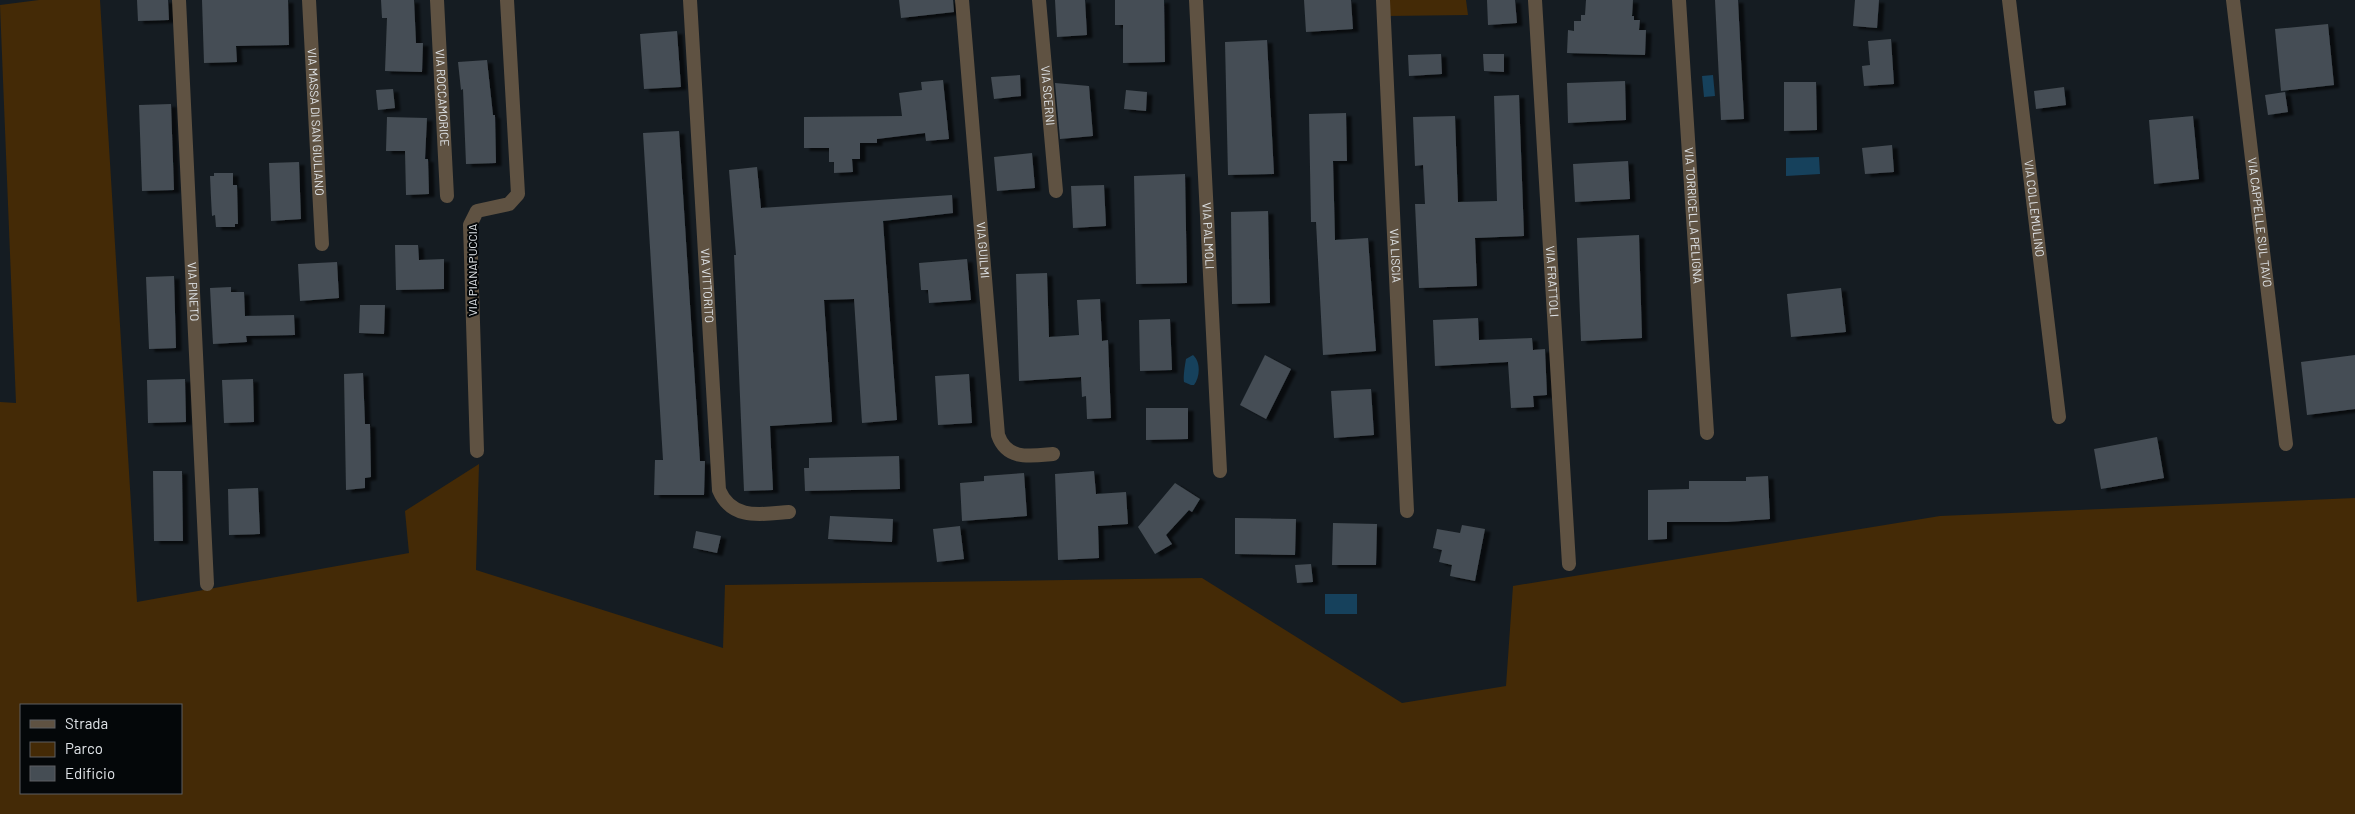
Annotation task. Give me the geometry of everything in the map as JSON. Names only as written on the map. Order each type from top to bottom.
[{"type":"street","name":"VIA PINETO","points":[[179,0],[207,584]]},
{"type":"street","name":"VIA MASSA DI SAN GIULIANO","points":[[309,0],[322,244]]},
{"type":"street","name":"VIA ROCCAMORICE","points":[[437,0],[447,196]]},
{"type":"street","name":"VIA PIANAPUCCIA","points":[[478,451],[470,225],[477,212],[509,204],[518,194],[507,0]]},
{"type":"street","name":"VIA VITTORITO","points":[[690,0],[719,490],[725,502],[737,512],[752,515],[790,512]]},
{"type":"street","name":"VIA GUILMI","points":[[962,0],[998,435],[1003,446],[1018,456],[1053,454]]},
{"type":"street","name":"VIA SCERNI","points":[[1040,0],[1056,191]]},
{"type":"street","name":"VIA PALMOLI","points":[[1196,0],[1220,471]]},
{"type":"street","name":"VIA LISCIA","points":[[1383,0],[1406,511]]},
{"type":"street","name":"VIA FRATTOLI","points":[[1535,0],[1569,564]]},
{"type":"street","name":"VIA TORRICELLA PELIGNA","points":[[1679,0],[1707,433]]},
{"type":"street","name":"VIA COLLEMULINO","points":[[2009,0],[2059,417]]},
{"type":"street","name":"VIA CAPPELLE SUL TAVO","points":[[2233,0],[2286,444]]},
{"type":"green space","points":[[39,0],[100,0],[137,602],[409,553],[405,511],[479,464],[476,570],[723,648],[725,585],[1202,578],[1402,703],[1506,686],[1513,586],[1940,516],[2355,498],[2355,814],[0,814],[0,402],[16,403],[0,5]]},
{"type":"green space","points":[[1387,0],[1466,0],[1468,15],[1388,16]]},
{"type":"water","points":[[1713,75],[1715,96],[1704,97],[1702,76]]},
{"type":"water","points":[[1819,157],[1820,174],[1786,176],[1786,158]]},
{"type":"water","points":[[1193,355],[1196,358],[1199,370],[1196,382],[1194,385],[1191,385],[1184,382],[1184,374],[1186,359]]},
{"type":"water","points":[[1325,594],[1357,594],[1357,614],[1325,614]]},
{"type":"building","points":[[137,0],[168,0],[169,20],[138,21]]},
{"type":"building","points":[[202,0],[288,0],[289,45],[236,46],[237,62],[204,63]]},
{"type":"building","points":[[381,0],[414,0],[416,43],[423,43],[422,72],[385,71],[387,18],[382,18]]},
{"type":"building","points":[[899,0],[953,0],[954,12],[901,18]]},
{"type":"building","points":[[1055,0],[1085,0],[1087,35],[1057,37]]},
{"type":"building","points":[[1115,0],[1164,0],[1165,62],[1123,63],[1123,25],[1115,25]]},
{"type":"building","points":[[1304,0],[1351,0],[1353,29],[1306,32]]},
{"type":"building","points":[[1487,0],[1515,0],[1517,23],[1488,25]]},
{"type":"building","points":[[1586,0],[1633,0],[1632,16],[1634,16],[1634,20],[1640,20],[1639,30],[1646,30],[1645,55],[1567,53],[1568,30],[1574,31],[1574,21],[1581,21],[1581,15],[1585,15]]},
{"type":"building","points":[[1715,0],[1738,0],[1744,119],[1721,120]]},
{"type":"building","points":[[1855,0],[1879,0],[1877,28],[1853,26]]},
{"type":"building","points":[[2328,24],[2334,85],[2281,91],[2275,29]]},
{"type":"building","points":[[677,31],[681,87],[644,89],[640,34]]},
{"type":"building","points":[[1891,39],[1894,84],[1864,86],[1862,66],[1870,65],[1868,41]]},
{"type":"building","points":[[1267,40],[1274,174],[1228,175],[1225,42]]},
{"type":"building","points":[[1441,54],[1442,74],[1409,76],[1408,55]]},
{"type":"building","points":[[1483,54],[1504,54],[1504,72],[1484,71]]},
{"type":"building","points":[[487,60],[493,115],[495,115],[496,163],[466,164],[463,89],[461,90],[458,62]]},
{"type":"building","points":[[1020,75],[1021,96],[994,99],[991,77]]},
{"type":"building","points":[[943,80],[949,139],[926,141],[925,133],[877,139],[877,143],[860,143],[860,159],[852,159],[853,172],[834,173],[834,162],[829,162],[829,148],[804,148],[804,117],[902,116],[899,93],[922,90],[921,82]]},
{"type":"building","points":[[1625,81],[1626,120],[1568,123],[1567,83]]},
{"type":"building","points":[[1784,82],[1816,82],[1817,130],[1784,131]]},
{"type":"building","points":[[1055,83],[1089,86],[1093,136],[1060,139]]},
{"type":"building","points":[[2064,87],[2066,105],[2036,109],[2034,91]]},
{"type":"building","points":[[393,89],[395,108],[378,110],[376,90]]},
{"type":"building","points":[[1126,90],[1147,92],[1146,111],[1124,109]]},
{"type":"building","points":[[2285,92],[2288,112],[2268,115],[2265,95]]},
{"type":"building","points":[[1519,95],[1524,236],[1475,238],[1477,286],[1419,288],[1415,204],[1425,204],[1423,165],[1415,166],[1413,117],[1455,116],[1458,202],[1497,201],[1494,96]]},
{"type":"building","points":[[171,104],[174,190],[142,191],[139,105]]},
{"type":"building","points":[[1346,113],[1347,161],[1333,161],[1335,240],[1368,238],[1376,351],[1323,355],[1316,222],[1311,222],[1309,114]]},
{"type":"building","points":[[2193,116],[2199,179],[2154,184],[2149,120]]},
{"type":"building","points":[[387,117],[427,118],[425,159],[428,159],[429,194],[406,195],[405,151],[386,151]]},
{"type":"building","points":[[679,131],[700,461],[705,461],[704,495],[654,495],[655,460],[663,460],[643,133]]},
{"type":"building","points":[[1892,145],[1894,172],[1865,174],[1862,148]]},
{"type":"building","points":[[1032,153],[1035,188],[997,191],[994,157]]},
{"type":"building","points":[[1628,161],[1630,199],[1575,202],[1573,164]]},
{"type":"building","points":[[299,162],[301,219],[271,221],[269,163]]},
{"type":"building","points":[[757,167],[761,208],[952,195],[953,213],[883,221],[897,420],[862,423],[854,299],[824,300],[832,422],[770,426],[773,490],[744,491],[734,255],[736,255],[729,170]]},
{"type":"building","points":[[214,173],[233,173],[233,185],[237,185],[238,224],[235,224],[235,227],[216,227],[215,215],[212,216],[210,176],[214,176]]},
{"type":"building","points":[[1185,174],[1187,283],[1136,284],[1134,176]]},
{"type":"building","points":[[1104,185],[1106,226],[1073,228],[1071,186]]},
{"type":"building","points":[[1268,211],[1270,303],[1232,304],[1231,212]]},
{"type":"building","points":[[1639,235],[1642,338],[1581,341],[1577,238]]},
{"type":"building","points":[[395,245],[418,245],[419,260],[444,259],[444,289],[396,290]]},
{"type":"building","points":[[967,259],[971,300],[929,303],[928,290],[921,290],[919,263]]},
{"type":"building","points":[[337,262],[339,298],[300,301],[298,264]]},
{"type":"building","points":[[1047,273],[1049,337],[1079,335],[1077,300],[1100,299],[1102,341],[1108,340],[1111,418],[1087,419],[1086,396],[1082,397],[1081,377],[1019,381],[1016,274]]},
{"type":"building","points":[[174,276],[176,348],[149,349],[146,277]]},
{"type":"building","points":[[231,287],[231,292],[244,292],[245,316],[294,315],[295,335],[246,336],[247,342],[213,344],[210,288]]},
{"type":"building","points":[[1841,288],[1846,332],[1791,337],[1787,294]]},
{"type":"building","points":[[360,305],[385,305],[384,334],[359,333]]},
{"type":"building","points":[[1478,318],[1479,340],[1532,338],[1533,350],[1545,349],[1547,395],[1533,396],[1534,407],[1511,408],[1508,362],[1435,366],[1433,320]]},
{"type":"building","points":[[1170,319],[1172,370],[1140,371],[1139,320]]},
{"type":"building","points":[[1265,355],[1291,369],[1266,419],[1240,405]]},
{"type":"building","points":[[2355,355],[2355,409],[2307,415],[2301,362]]},
{"type":"building","points":[[363,373],[365,424],[370,424],[371,477],[365,478],[365,488],[346,490],[344,374]]},
{"type":"building","points":[[969,374],[972,423],[938,425],[935,376]]},
{"type":"building","points":[[185,379],[186,422],[148,423],[147,380]]},
{"type":"building","points":[[253,379],[254,422],[224,423],[222,380]]},
{"type":"building","points":[[1371,389],[1374,435],[1334,438],[1331,391]]},
{"type":"building","points":[[1146,408],[1188,408],[1188,439],[1146,440]]},
{"type":"building","points":[[2157,437],[2164,478],[2101,489],[2094,449]]},
{"type":"building","points":[[899,456],[900,489],[805,491],[804,468],[809,468],[809,458]]},
{"type":"building","points":[[153,471],[182,471],[183,541],[154,541]]},
{"type":"building","points":[[1094,471],[1096,494],[1126,492],[1128,524],[1098,526],[1099,558],[1058,560],[1055,474]]},
{"type":"building","points":[[1024,473],[1027,516],[962,521],[960,483],[984,481],[984,476]]},
{"type":"building","points":[[1768,476],[1770,519],[1727,522],[1667,522],[1667,539],[1648,540],[1648,490],[1689,489],[1689,481],[1746,481],[1746,477]]},
{"type":"building","points":[[1175,483],[1200,499],[1192,512],[1189,510],[1166,535],[1172,544],[1155,554],[1138,527]]},
{"type":"building","points":[[258,488],[260,534],[229,535],[228,489]]},
{"type":"building","points":[[830,516],[893,519],[892,542],[828,539]]},
{"type":"building","points":[[1235,518],[1296,519],[1295,555],[1235,554]]},
{"type":"building","points":[[1333,523],[1377,524],[1376,565],[1332,565]]},
{"type":"building","points":[[1462,525],[1485,529],[1475,581],[1450,576],[1452,565],[1439,562],[1442,550],[1433,548],[1437,529],[1460,533]]},
{"type":"building","points":[[960,526],[964,559],[937,562],[933,529]]},
{"type":"building","points":[[696,531],[721,536],[717,553],[693,548]]},
{"type":"building","points":[[1311,564],[1313,582],[1297,583],[1295,565]]}]
